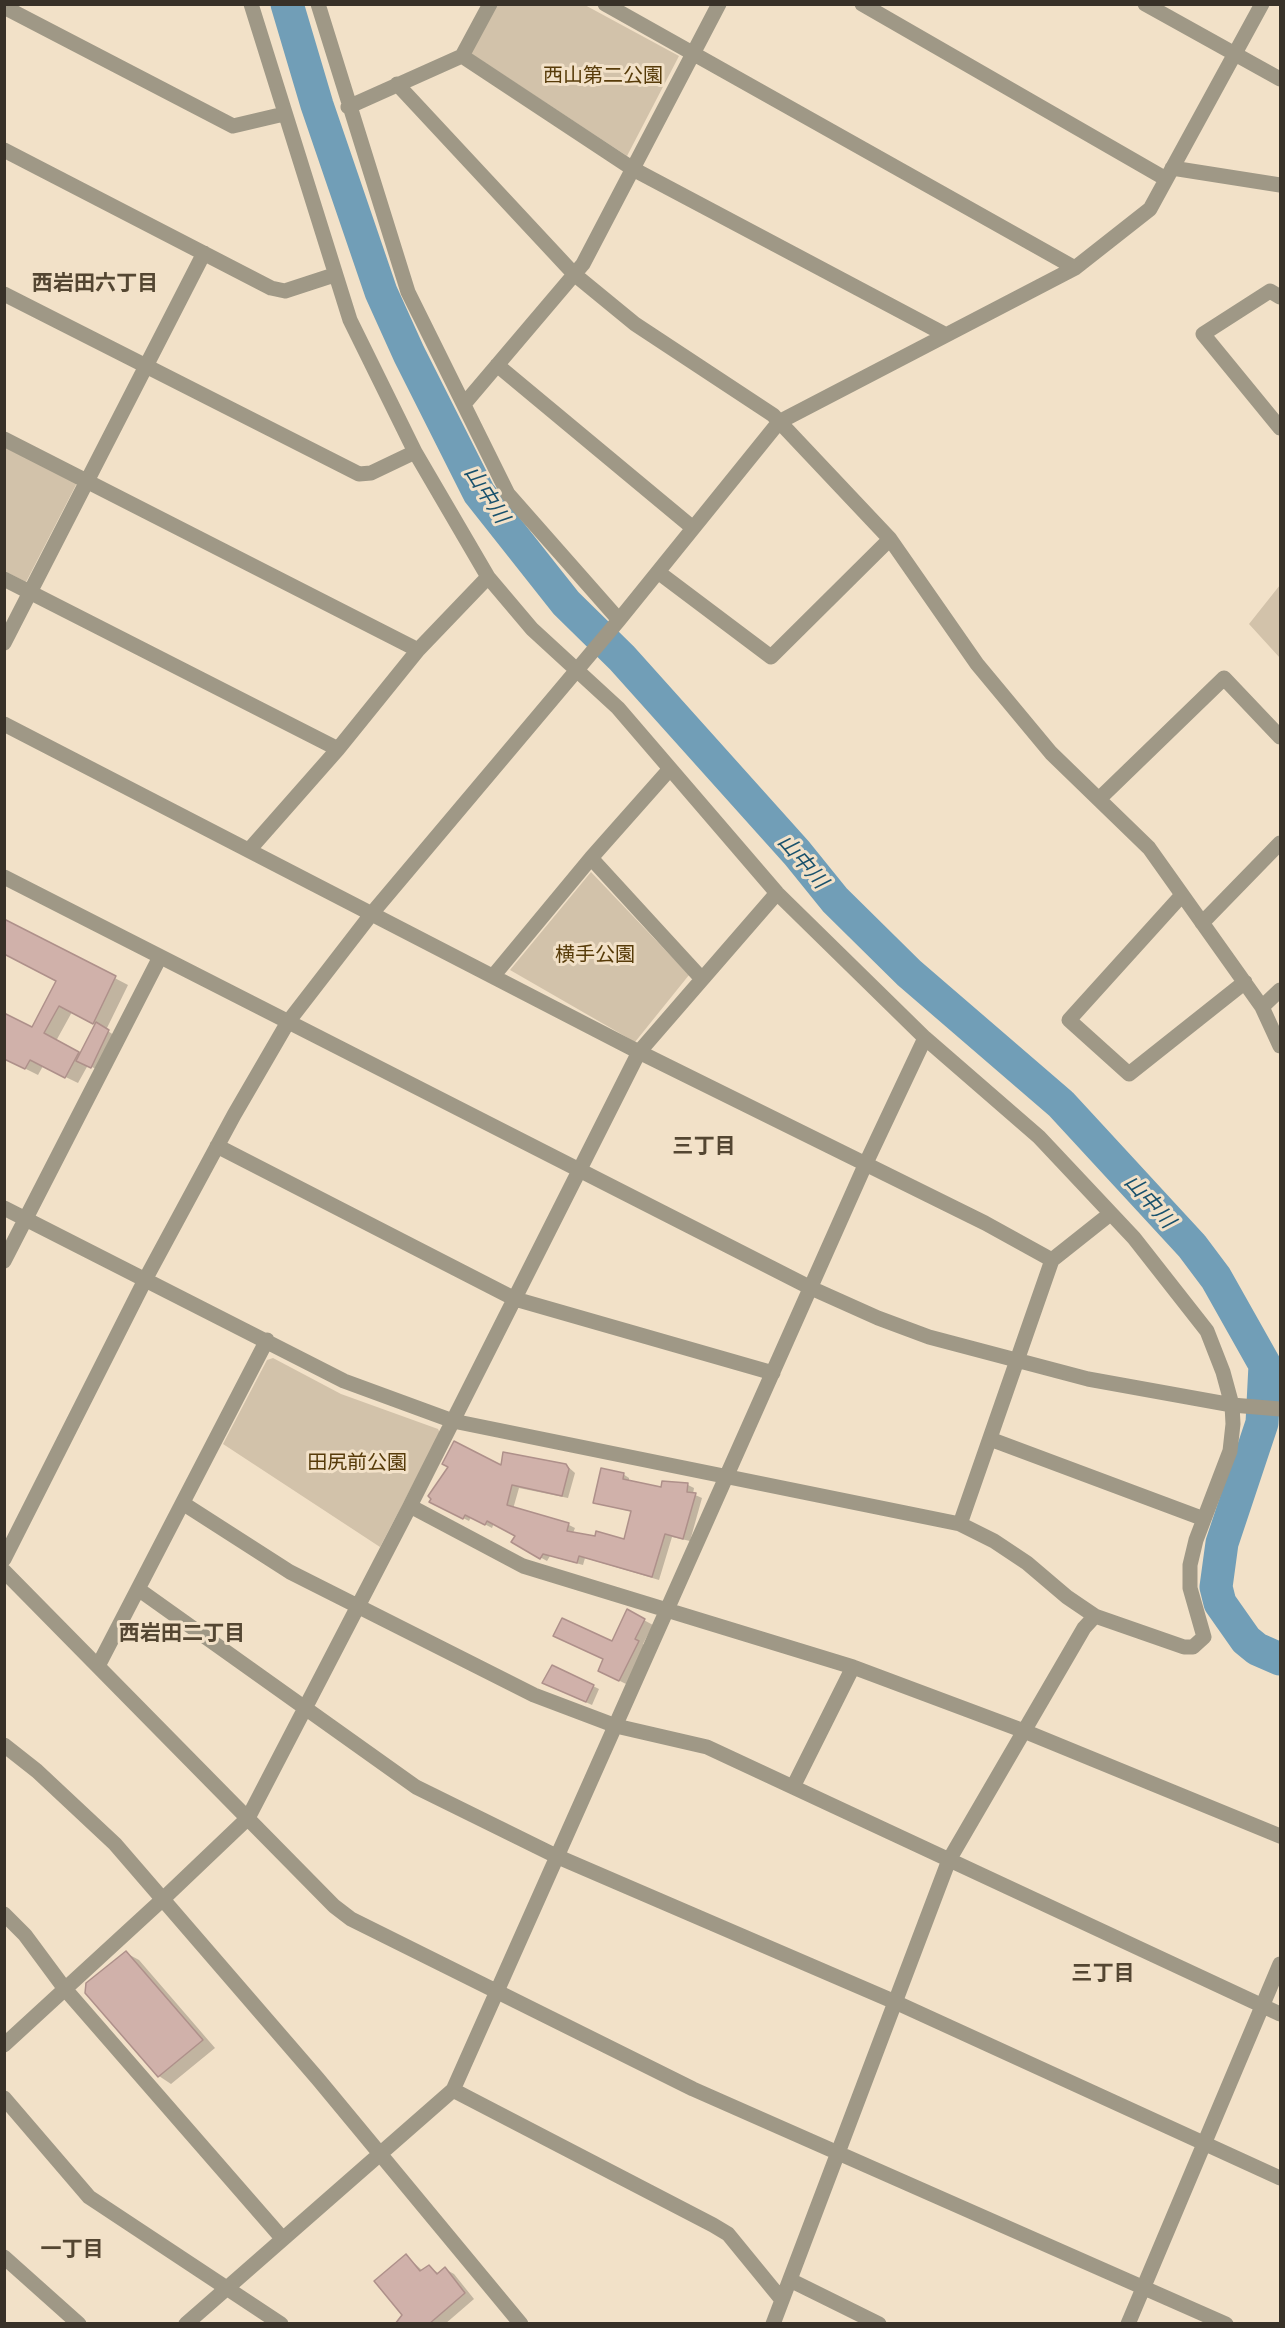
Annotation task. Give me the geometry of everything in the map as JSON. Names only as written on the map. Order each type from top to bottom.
[{"type":"street","points":[[4,1208],[146,1278],[344,1382],[453,1421],[960,1524],[994,1541],[1027,1563],[1067,1597],[1095,1616],[1184,1647],[1193,1647],[1204,1637],[1190,1588],[1190,1565],[1204,1519],[1230,1451],[1232,1405],[1223,1372],[1207,1331],[1134,1238],[1039,1137],[925,1038],[777,893],[618,708],[579,666],[532,629],[488,577],[415,452],[358,338],[334,275],[251,4]]},
{"type":"street","points":[[318,4],[348,107],[408,292],[465,403],[508,494],[616,622]]},
{"type":"street","points":[[348,107],[462,56],[490,4]]},
{"type":"street","points":[[605,4],[694,52],[1074,268]]},
{"type":"street","points":[[465,403],[583,264],[719,4]]},
{"type":"street","points":[[862,4],[1169,173],[1281,185]]},
{"type":"street","points":[[1145,4],[1281,80]]},
{"type":"street","points":[[4,1559],[146,1278],[217,1146],[288,1022],[373,912],[658,572],[779,422],[1074,268],[1150,209],[1262,4]]},
{"type":"street","points":[[4,7],[232,126],[284,114]]},
{"type":"street","points":[[462,56],[633,169],[946,335]]},
{"type":"street","points":[[397,84],[574,274],[635,324],[773,415],[890,539],[977,664],[1051,753],[1149,848],[1263,1007],[1281,1046]]},
{"type":"street","points":[[4,150],[278,290],[285,291],[334,275]]},
{"type":"street","points":[[4,644],[204,253]]},
{"type":"street","points":[[1281,297],[1270,291],[1203,334],[1281,428]]},
{"type":"street","points":[[4,294],[359,474],[371,473],[415,452]]},
{"type":"street","points":[[497,365],[693,528]]},
{"type":"street","points":[[4,439],[418,650]]},
{"type":"street","points":[[658,572],[771,657],[890,539]]},
{"type":"street","points":[[249,850],[338,749],[418,650],[488,577]]},
{"type":"street","points":[[4,579],[338,749]]},
{"type":"street","points":[[1098,799],[1224,678],[1281,737]]},
{"type":"street","points":[[4,724],[373,912],[639,1052],[866,1163],[985,1223],[1052,1260]]},
{"type":"street","points":[[494,975],[591,858],[669,770]]},
{"type":"street","points":[[1202,923],[1281,843]]},
{"type":"street","points":[[591,858],[702,979]]},
{"type":"street","points":[[4,877],[811,1288],[929,1337],[1018,1362],[1088,1378],[1232,1405],[1281,1408]]},
{"type":"street","points":[[4,2045],[164,1899],[248,1818],[410,1506],[639,1052],[777,893]]},
{"type":"street","points":[[1182,895],[1069,1020],[1129,1074],[1245,982]]},
{"type":"street","points":[[4,1261],[160,957]]},
{"type":"street","points":[[1263,1007],[1281,990]]},
{"type":"street","points":[[186,2324],[453,2090],[866,1163],[925,1038]]},
{"type":"street","points":[[217,1146],[515,1299],[773,1373]]},
{"type":"street","points":[[960,1524],[1052,1260],[1110,1214]]},
{"type":"street","points":[[98,1666],[267,1340]]},
{"type":"street","points":[[990,1440],[1204,1519]]},
{"type":"street","points":[[184,1504],[290,1572],[534,1695],[616,1726],[706,1747],[1281,2014]]},
{"type":"street","points":[[410,1506],[523,1566],[854,1667],[1024,1731],[1281,1836]]},
{"type":"street","points":[[4,1571],[334,1906],[351,1918],[693,2089],[1226,2324]]},
{"type":"street","points":[[138,1589],[416,1787],[556,1856],[895,2002],[1281,2178]]},
{"type":"street","points":[[773,2324],[949,1860],[1084,1628],[1095,1616]]},
{"type":"street","points":[[792,1787],[854,1667]]},
{"type":"street","points":[[4,1745],[37,1771],[115,1844],[379,2153],[521,2324]]},
{"type":"street","points":[[4,1914],[25,1935],[65,1989],[282,2238]]},
{"type":"street","points":[[1128,2324],[1281,1964]]},
{"type":"street","points":[[453,2090],[728,2234],[782,2300]]},
{"type":"street","points":[[4,2097],[89,2197],[281,2324]]},
{"type":"street","points":[[4,2257],[79,2324]]},
{"type":"street","points":[[790,2280],[879,2324]]},
{"type":"green space","name":"西山第二公園","points":[[583,4],[679,56],[627,156],[470,53],[497,5]]},
{"type":"green space","points":[[4,446],[77,483],[26,582],[5,571]]},
{"type":"green space","points":[[1280,585],[1280,658],[1249,624]]},
{"type":"green space","name":"横手公園","points":[[591,872],[689,975],[635,1042],[510,970]]},
{"type":"green space","name":"田尻前公園","points":[[273,1358],[341,1394],[438,1429],[440,1433],[380,1547],[223,1444],[267,1360]]},
{"type":"building","points":[[4,919],[116,976],[93,1024],[59,1006],[44,1033],[79,1052],[65,1078],[30,1060],[25,1069],[4,1059],[4,1013],[32,1027],[56,981],[4,954]]},
{"type":"building","points":[[96,1022],[109,1030],[91,1068],[76,1061]]},
{"type":"building","points":[[454,1441],[501,1465],[503,1452],[566,1464],[569,1469],[562,1496],[512,1485],[507,1505],[569,1523],[567,1531],[595,1536],[596,1531],[624,1539],[631,1511],[593,1503],[601,1468],[624,1473],[623,1479],[661,1487],[662,1481],[688,1483],[687,1492],[696,1493],[683,1539],[665,1534],[652,1577],[579,1556],[577,1563],[543,1554],[540,1559],[511,1542],[515,1536],[487,1521],[485,1525],[465,1515],[463,1519],[429,1502],[431,1499],[428,1496],[448,1467],[442,1464]]},
{"type":"building","points":[[627,1609],[645,1619],[635,1639],[639,1641],[619,1681],[598,1671],[603,1659],[553,1636],[562,1618],[612,1641]]},
{"type":"building","points":[[552,1665],[594,1685],[586,1702],[542,1683]]},
{"type":"building","points":[[126,1951],[203,2040],[158,2077],[85,1993],[86,1983]]},
{"type":"building","points":[[406,2254],[420,2271],[429,2265],[437,2274],[445,2267],[465,2293],[429,2324],[395,2324],[402,2315],[374,2281]]},
{"type":"waterway","name":"山中川","points":[[287,4],[317,105],[381,292],[409,354],[479,493],[566,603],[622,658],[797,853],[835,900],[909,973],[1061,1104],[1192,1246],[1216,1278],[1265,1365],[1262,1423],[1222,1543],[1216,1587],[1220,1603],[1246,1640],[1257,1649],[1280,1659]]},
{"type":"district","name":"西岩田六丁目","points":[[95,284]]},
{"type":"district","name":"三丁目","points":[[704,1147]]},
{"type":"district","name":"西岩田二丁目","points":[[182,1634]]},
{"type":"district","name":"三丁目","points":[[1103,1974]]},
{"type":"district","name":"一丁目","points":[[72,2250]]}]
